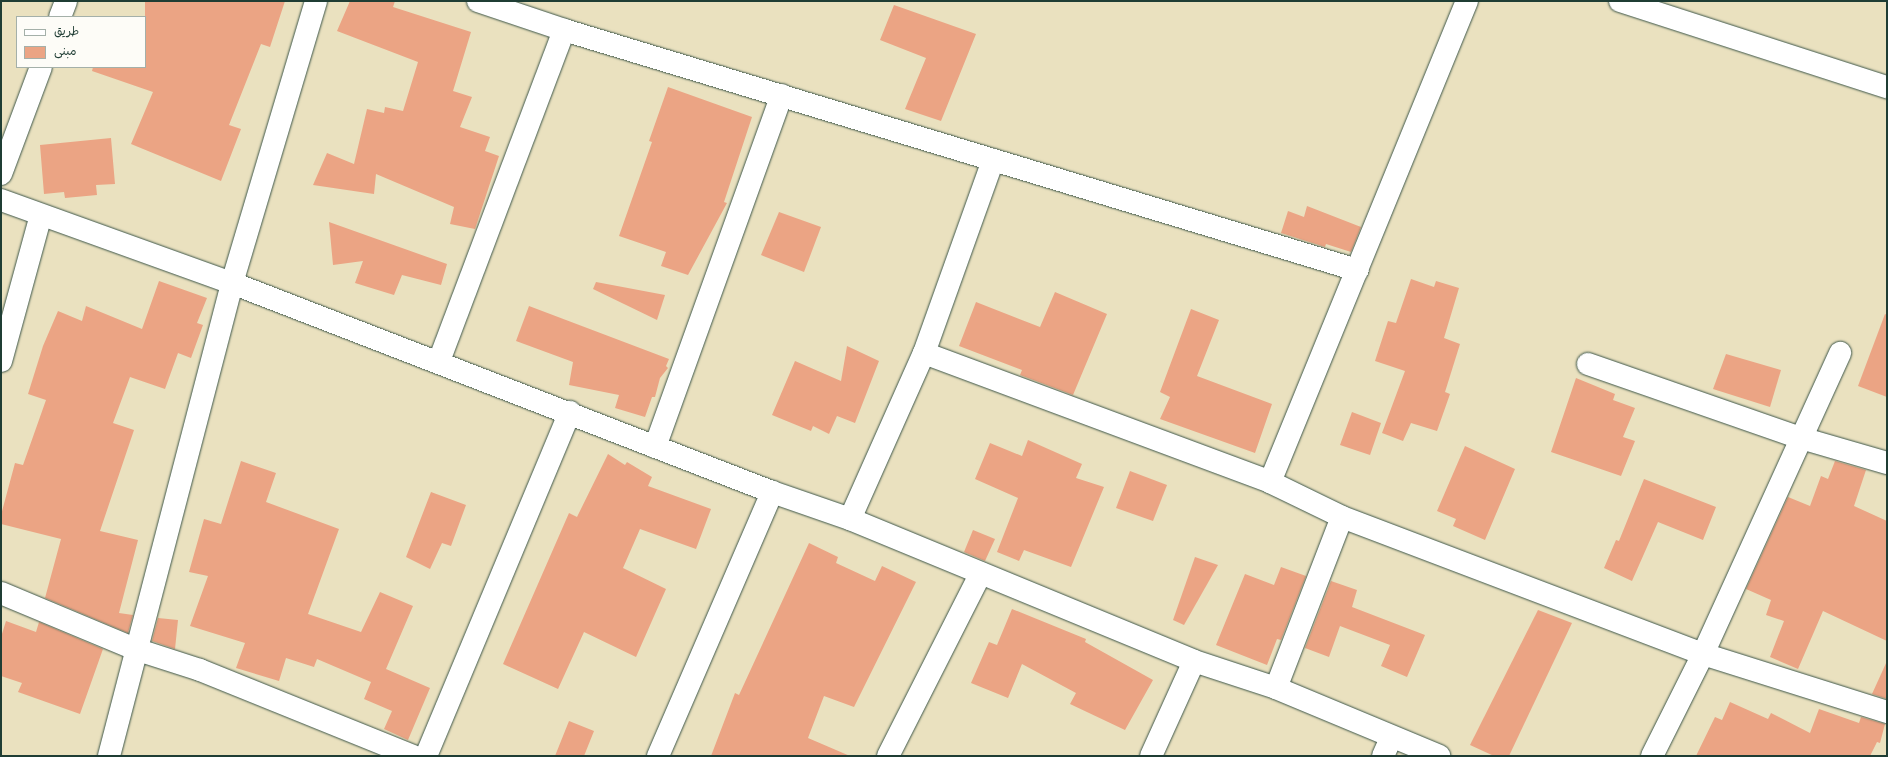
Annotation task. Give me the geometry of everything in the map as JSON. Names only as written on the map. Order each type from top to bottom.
[{"type":"street","points":[[60,16],[66,1]]},
{"type":"street","points":[[109,756],[135,649],[232,283],[316,1]]},
{"type":"street","points":[[478,1],[564,30],[1356,270]]},
{"type":"street","points":[[1270,482],[1467,1]]},
{"type":"street","points":[[1620,1],[1887,87]]},
{"type":"street","points":[[438,361],[564,30]]},
{"type":"street","points":[[1,174],[41,68]]},
{"type":"street","points":[[655,446],[782,95]]},
{"type":"street","points":[[850,519],[924,353],[993,160]]},
{"type":"street","points":[[1,200],[232,283],[570,412],[772,492],[850,519],[1194,661],[1276,688],[1387,747],[1439,756]]},
{"type":"street","points":[[1,361],[41,215]]},
{"type":"street","points":[[924,353],[1270,482],[1342,517],[1703,654],[1887,712]]},
{"type":"street","points":[[1652,756],[1703,654],[1840,353]]},
{"type":"street","points":[[1588,364],[1801,438],[1887,463]]},
{"type":"street","points":[[426,756],[570,412]]},
{"type":"street","points":[[658,756],[772,492]]},
{"type":"street","points":[[1276,688],[1342,517]]},
{"type":"street","points":[[888,756],[981,574]]},
{"type":"street","points":[[1,593],[135,649],[200,670],[413,756]]},
{"type":"street","points":[[1151,756],[1194,661]]},
{"type":"building","points":[[145,1],[285,1],[270,47],[261,44],[229,125],[241,129],[221,181],[131,144],[153,92],[92,71],[93,68],[146,68]]},
{"type":"building","points":[[350,1],[395,1],[393,7],[471,32],[453,91],[472,97],[460,127],[490,137],[485,151],[499,156],[475,229],[450,224],[454,207],[376,174],[374,194],[313,185],[327,153],[354,164],[367,109],[384,113],[385,107],[403,111],[418,62],[337,31]]},
{"type":"building","points":[[894,5],[976,34],[941,121],[905,109],[926,58],[880,40]]},
{"type":"building","points":[[668,87],[752,117],[724,202],[727,203],[688,275],[661,266],[666,252],[619,236],[652,142],[649,141]]},
{"type":"building","points":[[111,138],[115,184],[96,185],[97,195],[65,198],[64,192],[44,194],[40,145]]},
{"type":"building","points":[[1307,206],[1361,227],[1351,252],[1326,244],[1325,247],[1281,233],[1288,211],[1304,217]]},
{"type":"building","points":[[779,212],[821,227],[804,272],[761,255]]},
{"type":"building","points":[[329,222],[447,264],[441,285],[402,275],[394,295],[355,283],[363,261],[333,265]]},
{"type":"building","points":[[1411,279],[1434,287],[1436,281],[1459,288],[1444,338],[1460,344],[1445,392],[1450,394],[1437,431],[1411,423],[1403,441],[1382,433],[1405,371],[1375,361],[1388,321],[1396,323]]},
{"type":"building","points":[[159,281],[207,298],[197,323],[203,325],[191,358],[178,353],[165,389],[130,377],[113,423],[134,430],[100,531],[138,540],[119,613],[133,615],[128,633],[45,598],[61,539],[1,524],[1,515],[15,463],[23,465],[46,400],[28,394],[43,346],[58,311],[82,321],[86,306],[142,329]]},
{"type":"building","points":[[596,282],[665,295],[657,320],[593,289]]},
{"type":"building","points":[[1055,292],[1107,314],[1073,395],[1020,375],[1022,370],[959,346],[976,302],[1040,327]]},
{"type":"building","points":[[529,306],[669,359],[666,366],[668,368],[660,378],[655,397],[652,397],[645,417],[615,408],[619,395],[569,385],[573,362],[516,341]]},
{"type":"building","points":[[1191,309],[1219,320],[1197,376],[1272,404],[1255,453],[1160,419],[1170,397],[1160,392]]},
{"type":"building","points":[[1885,314],[1887,315],[1887,397],[1858,386]]},
{"type":"building","points":[[847,346],[879,361],[855,423],[837,416],[829,434],[813,426],[811,431],[772,415],[795,361],[841,381]]},
{"type":"building","points":[[1726,354],[1781,370],[1770,407],[1713,389]]},
{"type":"building","points":[[1576,378],[1615,394],[1613,400],[1635,408],[1623,437],[1635,441],[1621,476],[1551,452]]},
{"type":"building","points":[[1352,412],[1381,423],[1370,455],[1340,445]]},
{"type":"building","points":[[1028,440],[1082,464],[1076,478],[1104,487],[1071,567],[1024,550],[1019,561],[997,552],[1018,498],[975,479],[990,443],[1022,456]]},
{"type":"building","points":[[1465,446],[1515,469],[1485,540],[1453,526],[1456,519],[1437,511]]},
{"type":"building","points":[[608,454],[625,465],[627,462],[652,477],[648,486],[711,509],[696,549],[640,529],[623,568],[666,589],[636,657],[584,632],[558,689],[503,664],[569,513],[577,517]]},
{"type":"building","points":[[241,461],[276,473],[266,502],[339,529],[308,614],[361,632],[380,592],[413,606],[386,669],[430,688],[408,740],[384,729],[392,711],[364,699],[371,682],[317,659],[314,667],[286,658],[279,681],[236,668],[245,643],[190,626],[208,576],[189,572],[204,519],[221,524]]},
{"type":"building","points":[[1835,461],[1866,470],[1854,506],[1887,521],[1887,641],[1823,611],[1798,669],[1770,657],[1784,621],[1766,615],[1771,600],[1746,589],[1788,497],[1810,506],[1821,476],[1828,479]]},
{"type":"building","points":[[1130,471],[1167,485],[1153,521],[1116,508]]},
{"type":"building","points":[[1644,479],[1716,507],[1703,540],[1658,522],[1632,581],[1604,568],[1616,540],[1619,541]]},
{"type":"building","points":[[431,492],[466,505],[451,546],[442,543],[430,569],[406,557]]},
{"type":"building","points":[[973,530],[995,539],[985,561],[964,552]]},
{"type":"building","points":[[809,543],[838,557],[836,563],[875,581],[882,566],[916,582],[854,707],[824,696],[808,738],[850,756],[711,756],[735,693],[739,695]]},
{"type":"building","points":[[1195,557],[1218,565],[1184,625],[1173,620]]},
{"type":"building","points":[[1281,567],[1306,576],[1281,640],[1277,639],[1267,665],[1216,645],[1245,574],[1274,585]]},
{"type":"building","points":[[1331,581],[1357,590],[1352,607],[1425,635],[1407,677],[1381,666],[1390,645],[1340,626],[1329,657],[1305,648]]},
{"type":"building","points":[[1012,609],[1086,639],[1085,642],[1153,680],[1125,730],[1070,704],[1076,693],[1022,664],[1008,698],[971,683],[989,642],[997,645]]},
{"type":"building","points":[[1538,610],[1572,623],[1509,756],[1494,756],[1470,745]]},
{"type":"building","points":[[158,618],[178,620],[175,649],[152,641]]},
{"type":"building","points":[[6,621],[36,632],[39,622],[103,649],[80,714],[18,692],[22,683],[1,676],[1,637]]},
{"type":"building","points":[[1887,661],[1887,699],[1872,694]]},
{"type":"building","points":[[1730,702],[1768,719],[1771,713],[1810,733],[1819,709],[1859,723],[1861,717],[1885,724],[1880,743],[1877,742],[1870,756],[1696,756],[1715,717],[1722,720]]},
{"type":"building","points":[[569,721],[594,731],[584,756],[555,756]]}]
